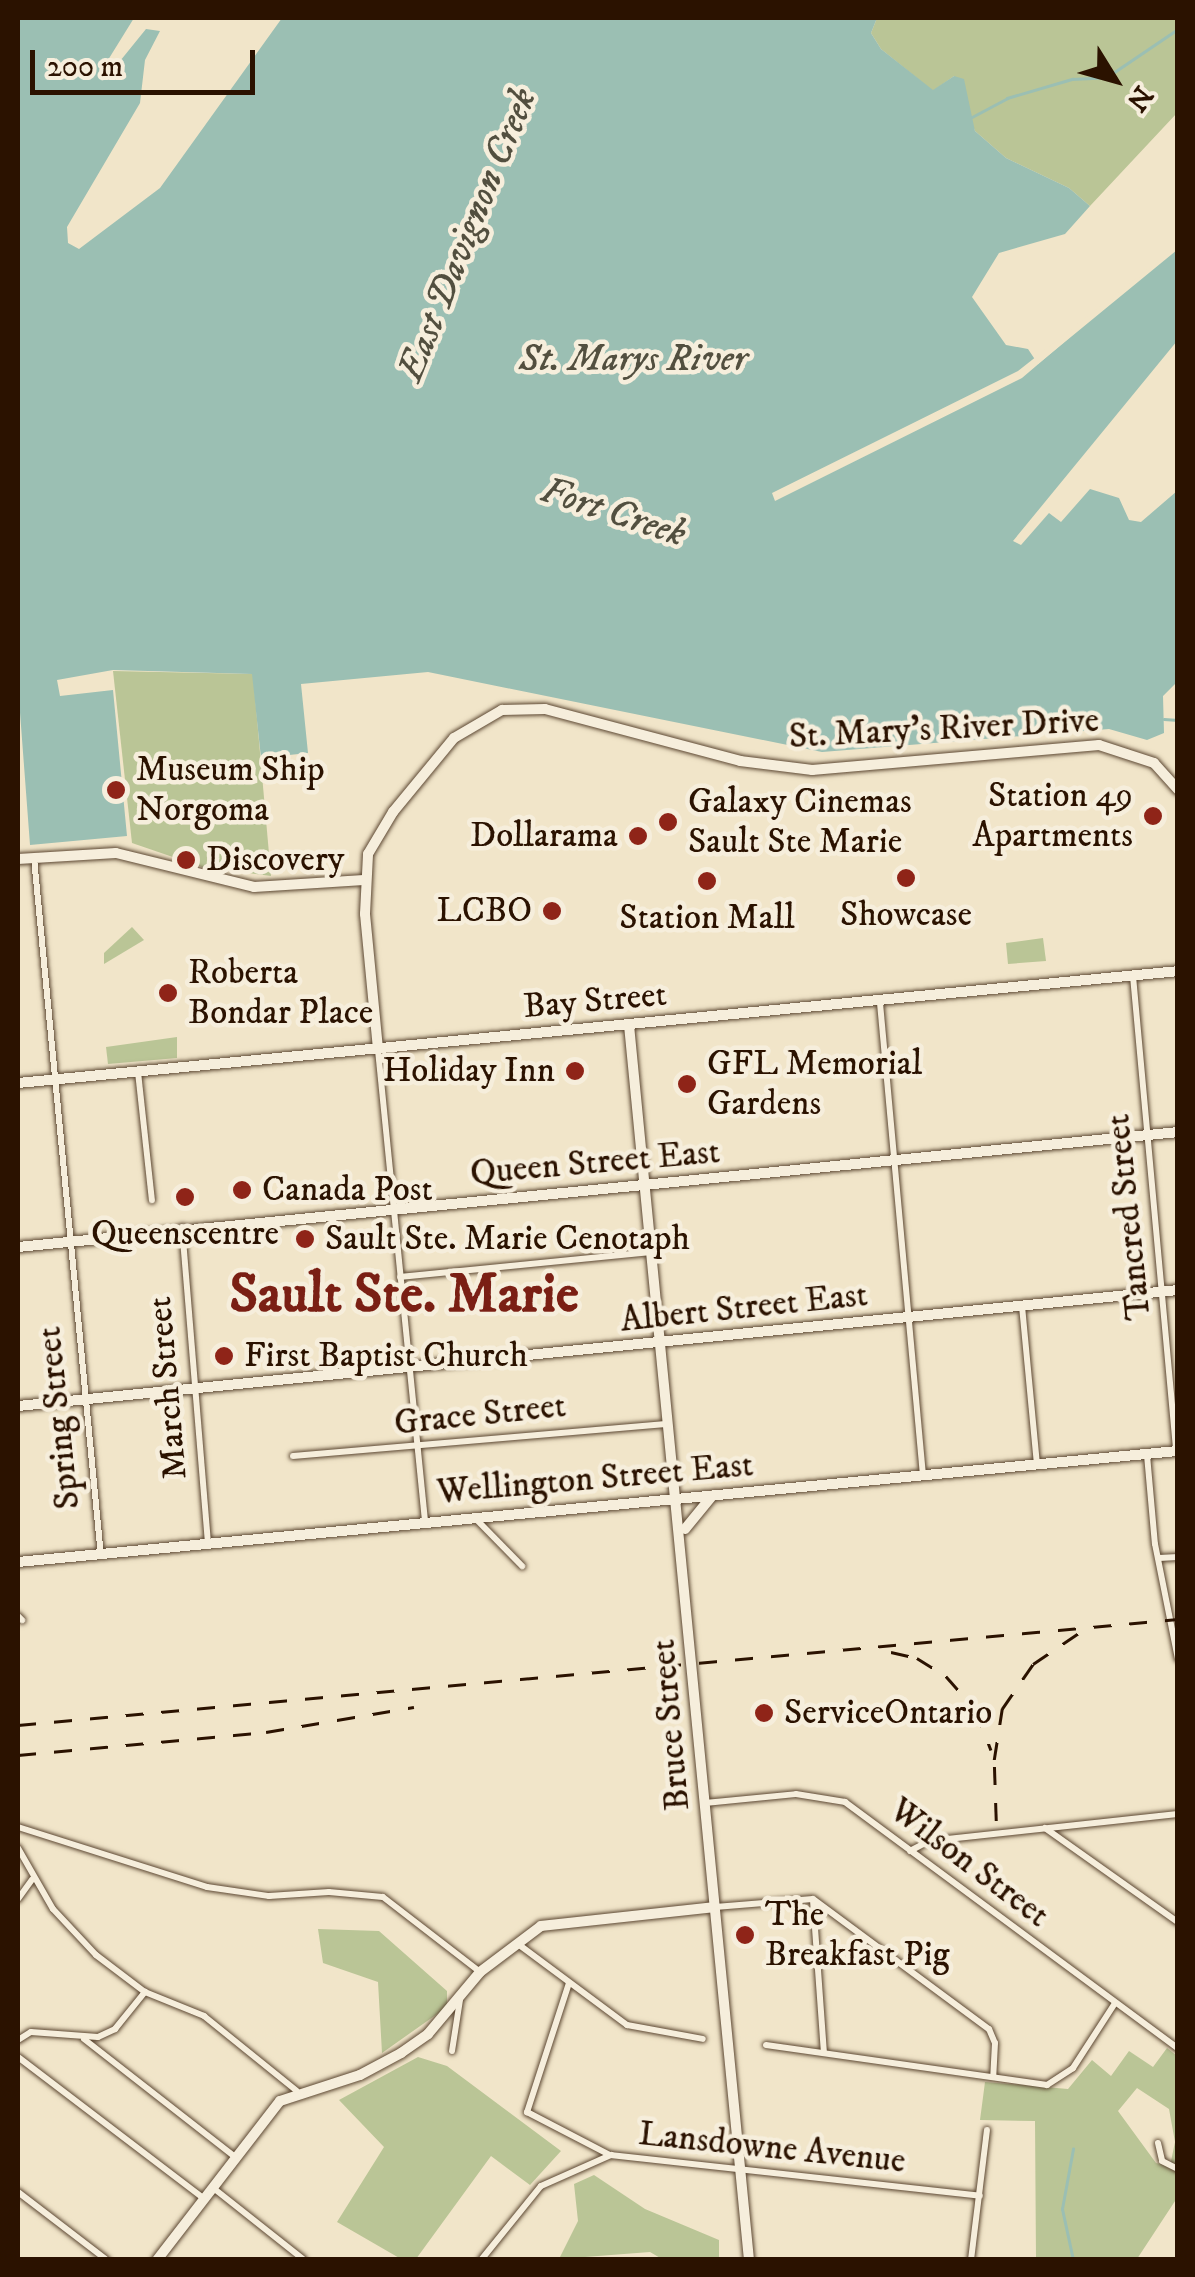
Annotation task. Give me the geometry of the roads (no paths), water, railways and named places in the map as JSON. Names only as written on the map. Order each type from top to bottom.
[{"type":"main road","name":"St. Mary's River Drive","points":[[378,1049],[364,880],[380,829],[454,738],[502,710],[544,710],[740,760],[812,770],[1099,744],[1154,763],[1178,790]]},
{"type":"main road","points":[[18,859],[116,853],[254,887],[364,880]]},
{"type":"main road","name":"Bay Street","points":[[18,1083],[880,1003],[1178,971]]},
{"type":"main road","name":"Bruce Street","points":[[629,1025],[680,1498],[749,2260]]},
{"type":"main road","name":"Queen Street East","points":[[18,1247],[182,1226],[644,1187],[1178,1132]]},
{"type":"main road","name":"Albert Street East","points":[[18,1406],[661,1345],[1178,1290]]},
{"type":"main road","name":"Wellington Street East","points":[[18,1562],[1176,1452]]},
{"type":"main road","points":[[683,1534],[696,1509],[713,1496]]},
{"type":"main road","points":[[157,2260],[280,2101],[297,2091],[360,2075],[401,2053],[428,2034],[480,1972],[517,1943],[561,1922],[715,1907]]},
{"type":"street","name":"Spring Street","points":[[34,857],[82,1399],[101,1556]]},
{"type":"street","name":"Tancred Street","points":[[1133,976],[1176,1452]]},
{"type":"street","points":[[880,1003],[924,1476]]},
{"type":"street","points":[[378,1049],[425,1523]]},
{"type":"street","points":[[138,1072],[152,1200]]},
{"type":"street","name":"March Street","points":[[182,1226],[190,1387],[208,1545]]},
{"type":"street","points":[[400,1277],[651,1252]]},
{"type":"street","points":[[1022,1305],[1037,1464]]},
{"type":"street","name":"Grace Street","points":[[294,1456],[670,1424]]},
{"type":"street","points":[[1147,1455],[1159,1558],[1178,1659]]},
{"type":"street","points":[[474,1516],[522,1566]]},
{"type":"street","points":[[1159,1558],[1178,1556]]},
{"type":"street","name":"Wilson Street","points":[[705,1802],[829,1796],[1178,2048]]},
{"type":"street","points":[[910,1851],[929,1842],[1178,1814]]},
{"type":"street","points":[[18,1826],[206,1887],[269,1896],[329,1892],[383,1897],[480,1972]]},
{"type":"street","points":[[1045,1828],[1178,1922]]},
{"type":"street","points":[[18,1848],[32,1880],[96,1955],[146,1992],[204,2016],[297,2091]]},
{"type":"street","points":[[18,1899],[32,1880]]},
{"type":"street","points":[[715,1907],[813,1899],[988,2029],[995,2043],[993,2076]]},
{"type":"street","points":[[813,1899],[824,2053]]},
{"type":"street","points":[[517,1943],[639,2030],[703,2039]]},
{"type":"street","points":[[570,1983],[527,2112],[611,2155]]},
{"type":"street","points":[[18,2040],[32,2032],[84,2039],[115,2029],[146,1992]]},
{"type":"street","points":[[452,2052],[460,1994]]},
{"type":"street","points":[[766,2046],[1047,2085],[1061,2080],[1115,2003]]},
{"type":"street","points":[[84,2039],[234,2156]]},
{"type":"street","points":[[18,2056],[203,2198]]},
{"type":"street","points":[[972,2260],[986,2130]]},
{"type":"street","points":[[1158,2142],[1162,2161],[1178,2168]]},
{"type":"street","name":"Lansdowne Avenue","points":[[481,2260],[540,2186],[611,2155],[980,2196]]},
{"type":"street","points":[[211,2186],[304,2260]]},
{"type":"street","points":[[18,2192],[107,2260]]},
{"type":"water","name":"St. Marys River","points":[[18,18],[134,18],[108,60],[116,66],[146,29],[160,31],[145,60],[140,103],[67,227],[68,243],[79,249],[160,188],[282,18],[877,18],[871,33],[881,49],[933,90],[954,76],[964,79],[975,131],[1006,158],[1069,188],[1090,206],[1065,234],[999,253],[972,297],[1006,345],[1028,349],[1038,364],[1177,250],[1177,341],[1013,541],[1021,545],[1049,513],[1061,522],[1090,489],[1119,498],[1129,520],[1141,522],[1177,491],[1177,682],[1163,696],[1164,733],[1147,740],[1109,729],[822,752],[428,672],[301,684],[308,753],[261,758],[252,674],[113,670],[57,680],[60,696],[113,690],[127,836],[30,845],[18,686]]},
{"type":"waterway","points":[[972,117],[1007,98],[1072,79],[1107,77],[1178,29]]},
{"type":"waterway","name":"Fort Creek","points":[[1164,719],[1178,720]]},
{"type":"waterway","points":[[1073,2149],[1062,2209],[1073,2260]]},
{"type":"railway","points":[[18,1725],[1178,1619]]},
{"type":"railway","points":[[996,1821],[994,1760],[1002,1709],[1033,1664],[1080,1632]]},
{"type":"railway","points":[[891,1652],[917,1658],[946,1676],[976,1710],[991,1750]]},
{"type":"railway","points":[[18,1755],[266,1732],[414,1707]]},
{"type":"place","name":"Museum Ship Norgoma","points":[[116,790]]},
{"type":"place","name":"Station 49 Apartments","points":[[1153,816]]},
{"type":"place","name":"Galaxy Cinemas Sault Ste Marie","points":[[668,822]]},
{"type":"place","name":"Dollarama","points":[[638,836]]},
{"type":"place","name":"Discovery","points":[[186,860]]},
{"type":"place","name":"Showcase","points":[[906,878]]},
{"type":"place","name":"Station Mall","points":[[707,881]]},
{"type":"place","name":"LCBO","points":[[552,911]]},
{"type":"place","name":"Roberta Bondar Place","points":[[168,993]]},
{"type":"place","name":"Holiday Inn","points":[[575,1071]]},
{"type":"place","name":"GFL Memorial Gardens","points":[[687,1084]]},
{"type":"place","name":"Canada Post","points":[[242,1190]]},
{"type":"place","name":"Queenscentre","points":[[185,1197]]},
{"type":"place","name":"Sault Ste. Marie Cenotaph","points":[[305,1239]]},
{"type":"place","name":"First Baptist Church","points":[[224,1356]]},
{"type":"place","name":"ServiceOntario","points":[[764,1713]]},
{"type":"place","name":"The Breakfast Pig","points":[[745,1935]]},
{"type":"district","name":"Sault Ste. Marie","points":[[404,1296]]},
{"type":"water label","name":"East Davignon Creek","points":[[468,235]]}]
